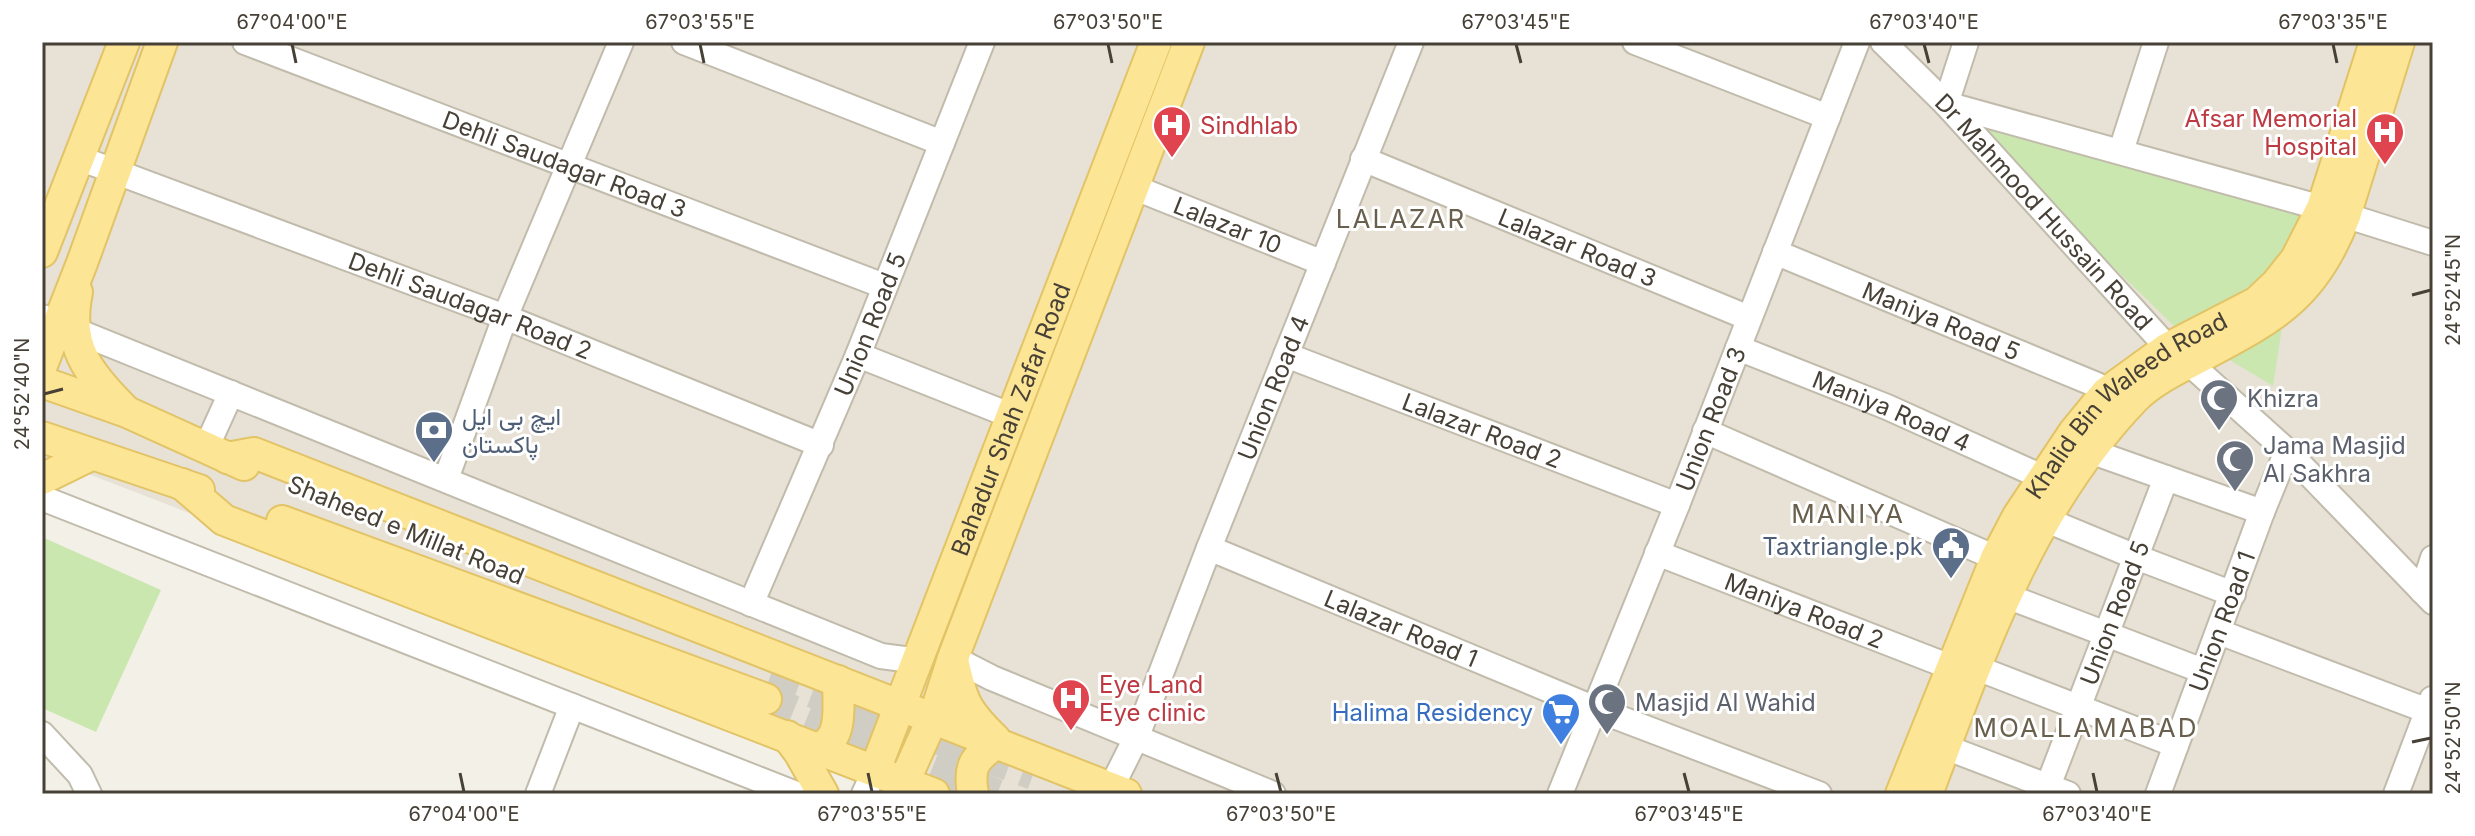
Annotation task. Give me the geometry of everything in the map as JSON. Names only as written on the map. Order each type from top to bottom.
[{"type":"main road","points":[[42,252],[124,42]]},
{"type":"main road","points":[[42,365],[58,324],[72,316],[82,263],[162,42]]},
{"type":"main road","name":"Bahadur Shah Zafar Road","points":[[870,782],[1156,42]]},
{"type":"main road","name":"Bahadur Shah Zafar Road","points":[[901,788],[932,718],[1189,42]]},
{"type":"main road","name":"Khalid Bin Waleed Road","points":[[2333,212],[2375,42]]},
{"type":"main road","name":"Khalid Bin Waleed Road","points":[[1927,794],[1945,747],[1996,558],[2042,477],[2106,393],[2178,356],[2257,302],[2276,284],[2333,212],[2399,42]]},
{"type":"main road","points":[[58,324],[99,384],[127,412]]},
{"type":"main road","name":"Khalid Bin Waleed Road","points":[[1901,794],[2044,519],[2090,451],[2138,395],[2178,356]]},
{"type":"main road","name":"Shaheed e Millat Road","points":[[42,382],[127,412],[768,688],[42,437]]},
{"type":"main road","points":[[217,453],[254,453],[1118,791]]},
{"type":"main road","points":[[42,479],[91,455]]},
{"type":"main road","points":[[182,484],[224,520],[800,742],[870,782],[934,794]]},
{"type":"main road","points":[[953,658],[968,711],[999,744]]},
{"type":"main road","points":[[833,680],[857,684],[884,677],[919,661]]},
{"type":"main road","points":[[800,742],[826,744],[835,734],[833,680]]},
{"type":"main road","points":[[800,742],[799,752],[823,794]]},
{"type":"main road","points":[[973,794],[971,768],[979,756],[999,744]]},
{"type":"main road","points":[[1033,775],[1081,794]]},
{"type":"street","name":"Dehli Saudagar Road 3","points":[[245,42],[884,286]]},
{"type":"street","points":[[446,479],[505,317],[621,42]]},
{"type":"street","points":[[684,42],[942,143]]},
{"type":"street","name":"Union Road 5","points":[[751,604],[858,355],[982,42]]},
{"type":"street","name":"Union Road 4","points":[[1118,791],[1209,548],[1411,42]]},
{"type":"street","points":[[1635,42],[1828,117]]},
{"type":"street","name":"Union Road 3","points":[[1560,794],[1677,505],[1857,42]]},
{"type":"street","name":"Dr Mahmood Hussain Road","points":[[1883,42],[1946,104],[2178,356],[2287,451],[2428,596]]},
{"type":"street","points":[[1966,42],[1946,104],[2121,151],[2433,243]]},
{"type":"street","points":[[2121,151],[2156,42]]},
{"type":"street","name":"Dehli Saudagar Road 2","points":[[79,158],[505,317],[821,445]]},
{"type":"street","name":"Lalazar Road 3","points":[[1363,159],[1749,318]]},
{"type":"street","name":"Lalazar 10","points":[[1133,187],[1323,263]]},
{"type":"street","name":"Maniya Road 5","points":[[1775,252],[2097,385],[2106,393]]},
{"type":"street","points":[[58,324],[881,656],[919,661]]},
{"type":"street","name":"Maniya Road 4","points":[[1738,348],[1887,407],[2042,477]]},
{"type":"street","points":[[858,355],[1012,416]]},
{"type":"street","name":"Lalazar Road 2","points":[[1286,355],[1677,505]]},
{"type":"street","points":[[217,453],[231,393]]},
{"type":"street","points":[[1705,431],[1996,558]]},
{"type":"street","points":[[2090,451],[2262,512]]},
{"type":"street","name":"Union Road 1","points":[[2163,793],[2176,745],[2287,451]]},
{"type":"street","name":"Union Road 5","points":[[2054,792],[2077,707],[2166,478]]},
{"type":"street","points":[[42,498],[796,794]]},
{"type":"street","points":[[2044,519],[2233,594]]},
{"type":"street","name":"Lalazar Road 1","points":[[1209,548],[1593,708],[1819,794]]},
{"type":"street","name":"Maniya Road 2","points":[[1657,553],[2176,745]]},
{"type":"street","points":[[2428,596],[2433,558]]},
{"type":"street","points":[[2004,595],[2203,671]]},
{"type":"street","points":[[2219,632],[2430,704],[2396,794]]},
{"type":"street","points":[[953,658],[992,678],[1273,794]]},
{"type":"street","points":[[538,794],[572,706]]},
{"type":"street","points":[[42,734],[80,775],[89,794]]},
{"type":"street","points":[[1945,747],[2054,792]]},
{"type":"shaded area","points":[[42,42],[2433,42],[2433,794],[915,794],[42,456]]},
{"type":"green space","points":[[1946,104],[2312,203],[2300,234],[2272,267],[2249,287],[2176,328]]},
{"type":"green space","points":[[2283,321],[2273,386],[2228,359]]},
{"type":"green space","points":[[42,537],[161,590],[96,732],[42,708]]},
{"type":"tunnel","points":[[770,677],[1033,775]]},
{"type":"tunnel","points":[[766,699],[997,794]]},
{"type":"place","name":"Sindhlab","points":[[1172,159]]},
{"type":"place","name":"Afsar Memorial Hospital","points":[[2385,166]]},
{"type":"place","name":"Khizra","points":[[2219,432]]},
{"type":"place","name":"ایچ بی ایل پاکستان","points":[[434,464]]},
{"type":"place","name":"Jama Masjid Al Sakhra","points":[[2235,493]]},
{"type":"place","name":"Taxtriangle.pk","points":[[1951,580]]},
{"type":"place","name":"Eye Land Eye clinic","points":[[1071,732]]},
{"type":"place","name":"Masjid Al Wahid","points":[[1607,736]]},
{"type":"place","name":"Halima Residency","points":[[1561,746]]},
{"type":"district","name":"LALAZAR","points":[[1401,218]]},
{"type":"district","name":"MANIYA","points":[[1848,513]]},
{"type":"district","name":"MOALLAMABAD","points":[[2086,727]]}]
